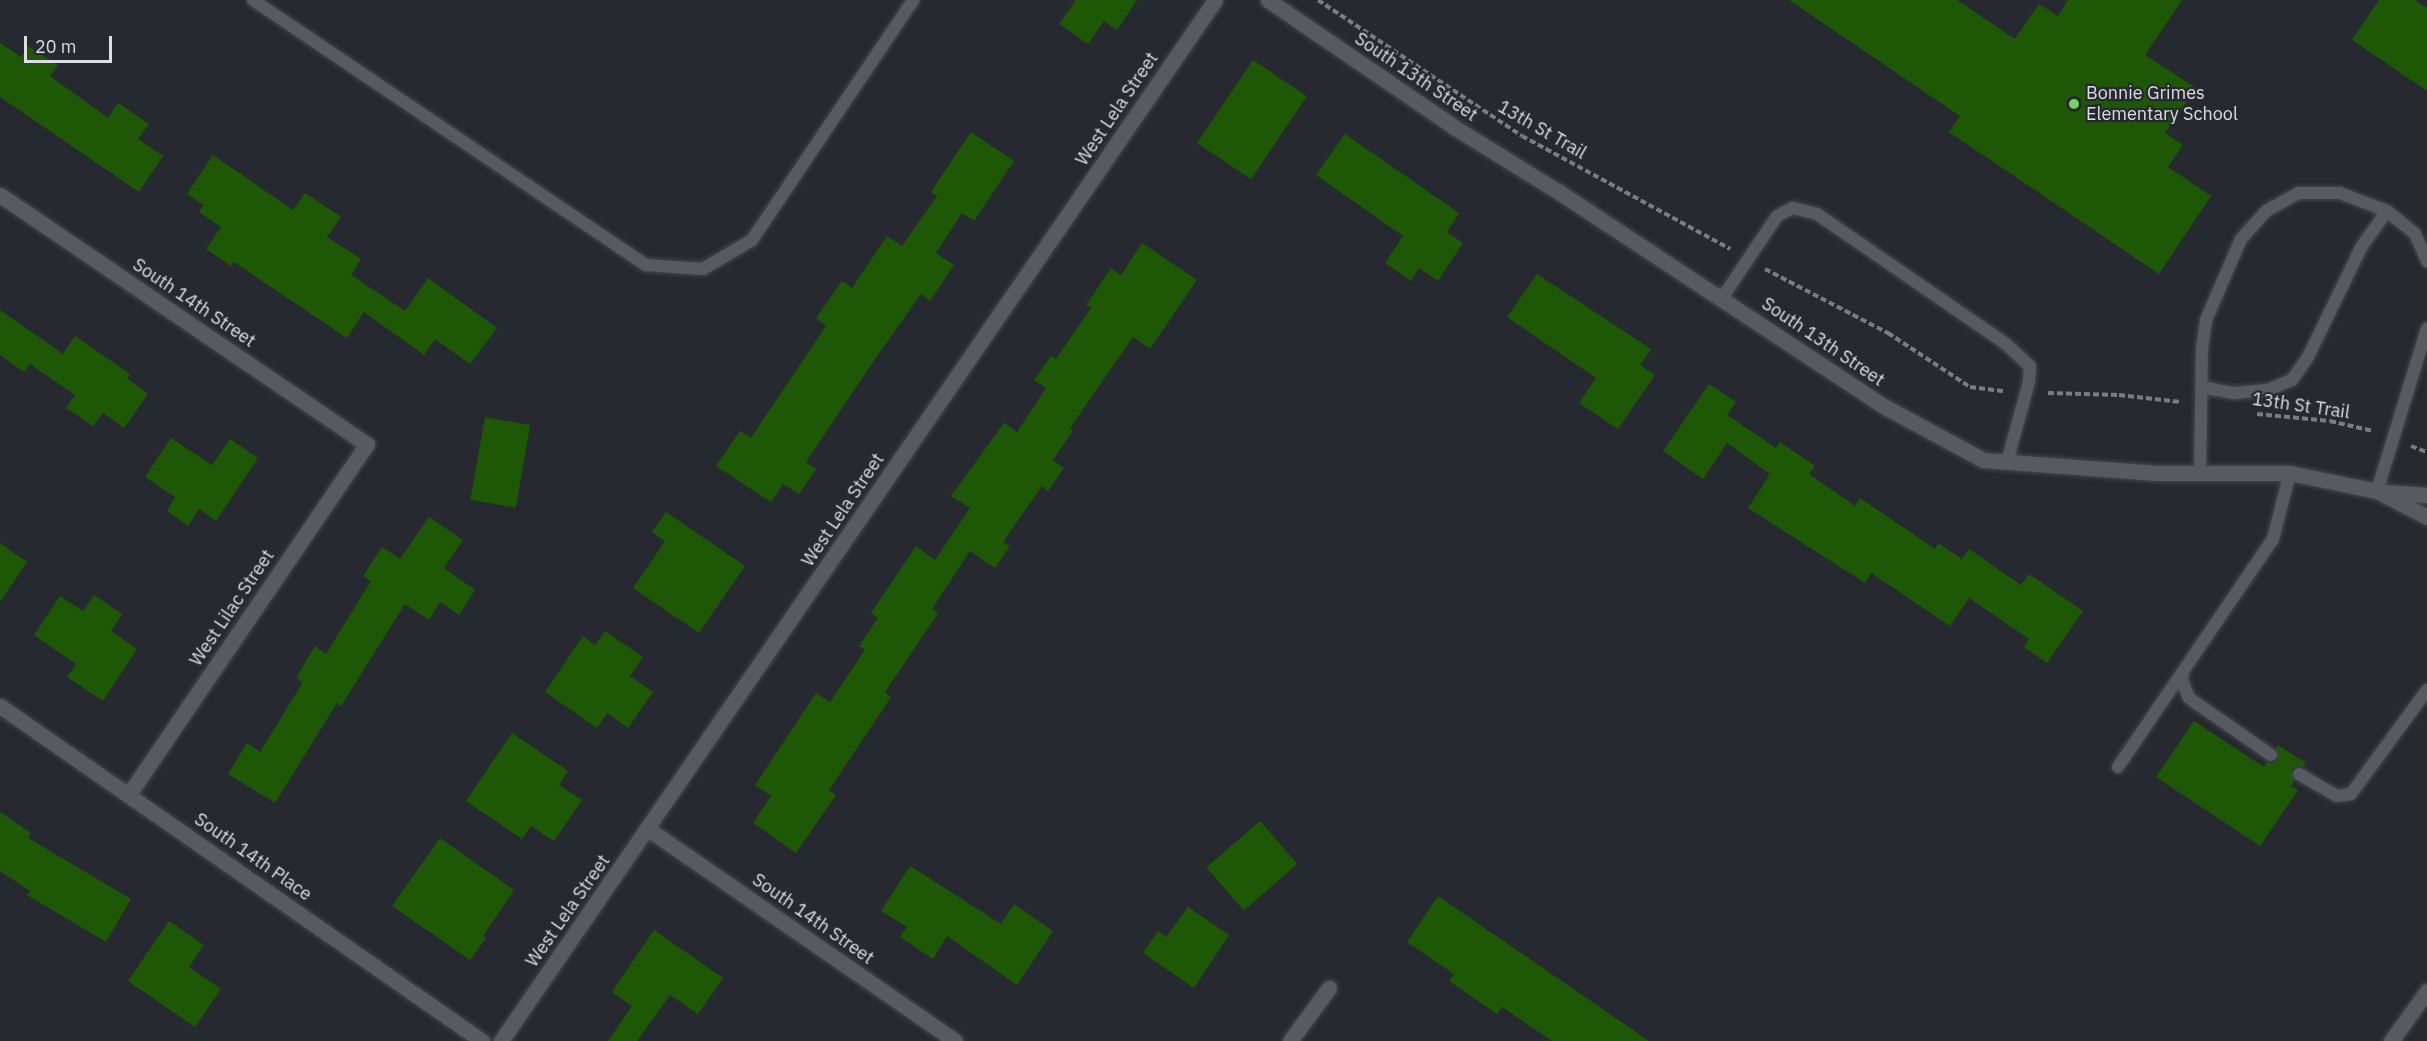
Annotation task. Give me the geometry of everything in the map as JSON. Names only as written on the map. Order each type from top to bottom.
[{"type":"street","name":"West Lela Street","points":[[501,1041],[1215,0]]},
{"type":"street","name":"South 13th Street","points":[[1268,0],[1454,127],[1722,298],[1887,408],[1983,460],[2157,472],[2290,472],[2377,491],[2427,517]]},
{"type":"street","name":"South 14th Street","points":[[0,195],[367,444]]},
{"type":"street","name":"West Lilac Street","points":[[129,794],[367,444]]},
{"type":"street","points":[[2377,491],[2427,495]]},
{"type":"street","name":"South 14th Place","points":[[0,706],[482,1041]]},
{"type":"street","name":"South 14th Street","points":[[648,828],[955,1041]]},
{"type":"street","points":[[1290,1041],[1329,988]]},
{"type":"street","points":[[2391,1041],[2426,995]]},
{"type":"lane","points":[[253,0],[646,266],[703,269],[752,240],[913,0]]},
{"type":"lane","points":[[2200,473],[2202,349],[2206,320],[2241,239],[2266,211],[2298,193],[2340,193],[2387,211],[2415,234],[2427,261]]},
{"type":"lane","points":[[1722,298],[1777,216],[1793,208],[1816,214],[2006,344],[2030,366],[2029,382],[2007,462]]},
{"type":"lane","points":[[2202,387],[2234,393],[2268,390],[2292,380],[2308,357],[2362,246],[2387,211]]},
{"type":"lane","points":[[2377,491],[2427,328]]},
{"type":"lane","points":[[2118,767],[2273,539],[2290,472]]},
{"type":"lane","points":[[2183,671],[2182,680],[2189,698],[2271,756]]},
{"type":"lane","points":[[2299,774],[2337,796],[2352,794],[2427,690]]},
{"type":"path","name":"13th St Trail","points":[[1318,0],[1522,136],[1732,250]]},
{"type":"path","points":[[1761,267],[1888,333],[1970,387],[2000,391]]},
{"type":"path","points":[[2049,393],[2119,395],[2183,402]]},
{"type":"path","name":"13th St Trail","points":[[2247,412],[2330,421],[2372,431]]},
{"type":"path","points":[[2418,448],[2427,452]]},
{"type":"building","points":[[1073,0],[1137,0],[1117,30],[1104,21],[1088,44],[1059,24],[1075,2]]},
{"type":"building","points":[[1789,0],[1957,0],[2015,39],[2039,4],[2058,16],[2068,0],[2182,0],[2145,55],[2196,88],[2165,133],[2183,145],[2168,167],[2211,196],[2159,274],[1949,132],[1960,116]]},
{"type":"building","points":[[2379,0],[2415,0],[2427,8],[2427,91],[2352,40]]},
{"type":"building","points":[[0,43],[21,57],[28,46],[58,65],[50,76],[108,118],[118,103],[149,124],[138,139],[163,156],[139,192],[0,97]]},
{"type":"building","points":[[1253,60],[1307,96],[1251,179],[1197,143]]},
{"type":"building","points":[[971,132],[1014,161],[974,221],[962,213],[936,253],[954,265],[930,301],[921,294],[875,359],[806,462],[816,469],[799,494],[783,484],[771,502],[716,466],[740,431],[751,438],[826,326],[816,318],[842,281],[852,288],[887,236],[902,246],[937,196],[931,192]]},
{"type":"building","points":[[1345,134],[1459,213],[1447,232],[1463,243],[1438,281],[1419,268],[1411,281],[1385,263],[1403,236],[1316,175]]},
{"type":"building","points":[[213,155],[293,210],[305,193],[341,217],[327,237],[361,259],[351,275],[405,311],[428,278],[497,328],[470,364],[435,339],[424,355],[364,312],[347,338],[234,262],[231,266],[206,249],[221,227],[199,212],[204,205],[187,194]]},
{"type":"building","points":[[1142,243],[1197,280],[1150,349],[1133,337],[1070,428],[1073,430],[1053,460],[1064,468],[1048,491],[1042,486],[1003,542],[1010,546],[995,568],[970,551],[932,609],[938,613],[885,692],[891,697],[829,790],[836,795],[796,853],[753,823],[771,796],[755,785],[816,693],[830,702],[865,650],[859,646],[878,618],[871,613],[916,546],[935,560],[970,508],[951,496],[1004,423],[1017,432],[1046,388],[1034,380],[1051,356],[1056,359],[1091,308],[1086,305],[1111,268],[1121,275]]},
{"type":"building","points":[[1537,274],[1651,349],[1640,365],[1655,375],[1618,429],[1579,403],[1596,378],[1507,317]]},
{"type":"building","points":[[0,310],[63,354],[75,336],[130,374],[127,378],[148,394],[124,428],[103,413],[93,426],[66,408],[75,395],[30,364],[24,372],[0,355]]},
{"type":"building","points":[[1709,384],[1736,402],[1727,415],[1776,448],[1780,442],[1815,466],[1809,474],[1855,506],[1860,498],[1935,549],[1938,543],[1962,559],[1969,549],[2021,585],[2029,574],[2083,611],[2047,663],[2024,647],[2029,639],[1969,598],[1950,626],[1871,573],[1865,583],[1748,508],[1770,474],[1727,443],[1703,479],[1663,451]]},
{"type":"building","points":[[485,417],[530,425],[516,508],[470,500]]},
{"type":"building","points":[[171,438],[212,465],[230,439],[258,458],[216,521],[199,509],[188,526],[167,511],[175,497],[145,477]]},
{"type":"building","points":[[666,512],[745,566],[699,633],[633,588],[665,541],[652,532]]},
{"type":"building","points":[[429,517],[463,540],[444,568],[475,590],[459,615],[440,602],[429,620],[405,604],[341,706],[337,703],[275,803],[228,774],[247,743],[260,752],[303,682],[296,678],[315,646],[326,654],[371,581],[363,576],[382,547],[400,559]]},
{"type":"building","points":[[0,543],[27,562],[0,602]]},
{"type":"building","points":[[94,595],[122,614],[111,631],[137,649],[103,701],[67,677],[76,664],[34,635],[60,596],[83,611]]},
{"type":"building","points":[[605,631],[643,657],[630,676],[653,692],[628,728],[607,713],[597,728],[545,692],[583,636],[595,645]]},
{"type":"building","points":[[2194,721],[2264,767],[2267,762],[2274,763],[2278,759],[2276,748],[2278,745],[2306,763],[2303,767],[2295,767],[2292,770],[2294,781],[2291,786],[2298,790],[2260,846],[2156,777]]},
{"type":"building","points":[[512,733],[568,771],[559,785],[582,800],[554,841],[531,826],[522,839],[466,801]]},
{"type":"building","points":[[0,812],[31,833],[28,838],[131,899],[106,942],[27,895],[30,891],[0,871]]},
{"type":"building","points":[[1260,821],[1297,864],[1244,911],[1206,868]]},
{"type":"building","points":[[440,838],[514,890],[483,936],[486,938],[470,960],[392,906]]},
{"type":"building","points":[[910,866],[1001,924],[1014,904],[1053,931],[1017,985],[947,936],[933,959],[900,937],[907,927],[881,911]]},
{"type":"building","points":[[1438,896],[1649,1041],[1552,1041],[1502,1007],[1497,1014],[1449,981],[1454,974],[1407,942]]},
{"type":"building","points":[[1188,907],[1229,935],[1194,988],[1143,953],[1158,931],[1166,937]]},
{"type":"building","points":[[169,921],[204,945],[189,967],[221,989],[195,1027],[128,981]]},
{"type":"building","points":[[654,930],[723,978],[698,1014],[670,995],[637,1041],[608,1041],[632,1006],[612,992]]},
{"type":"place","name":"Bonnie Grimes Elementary School","points":[[2074,104]]}]
